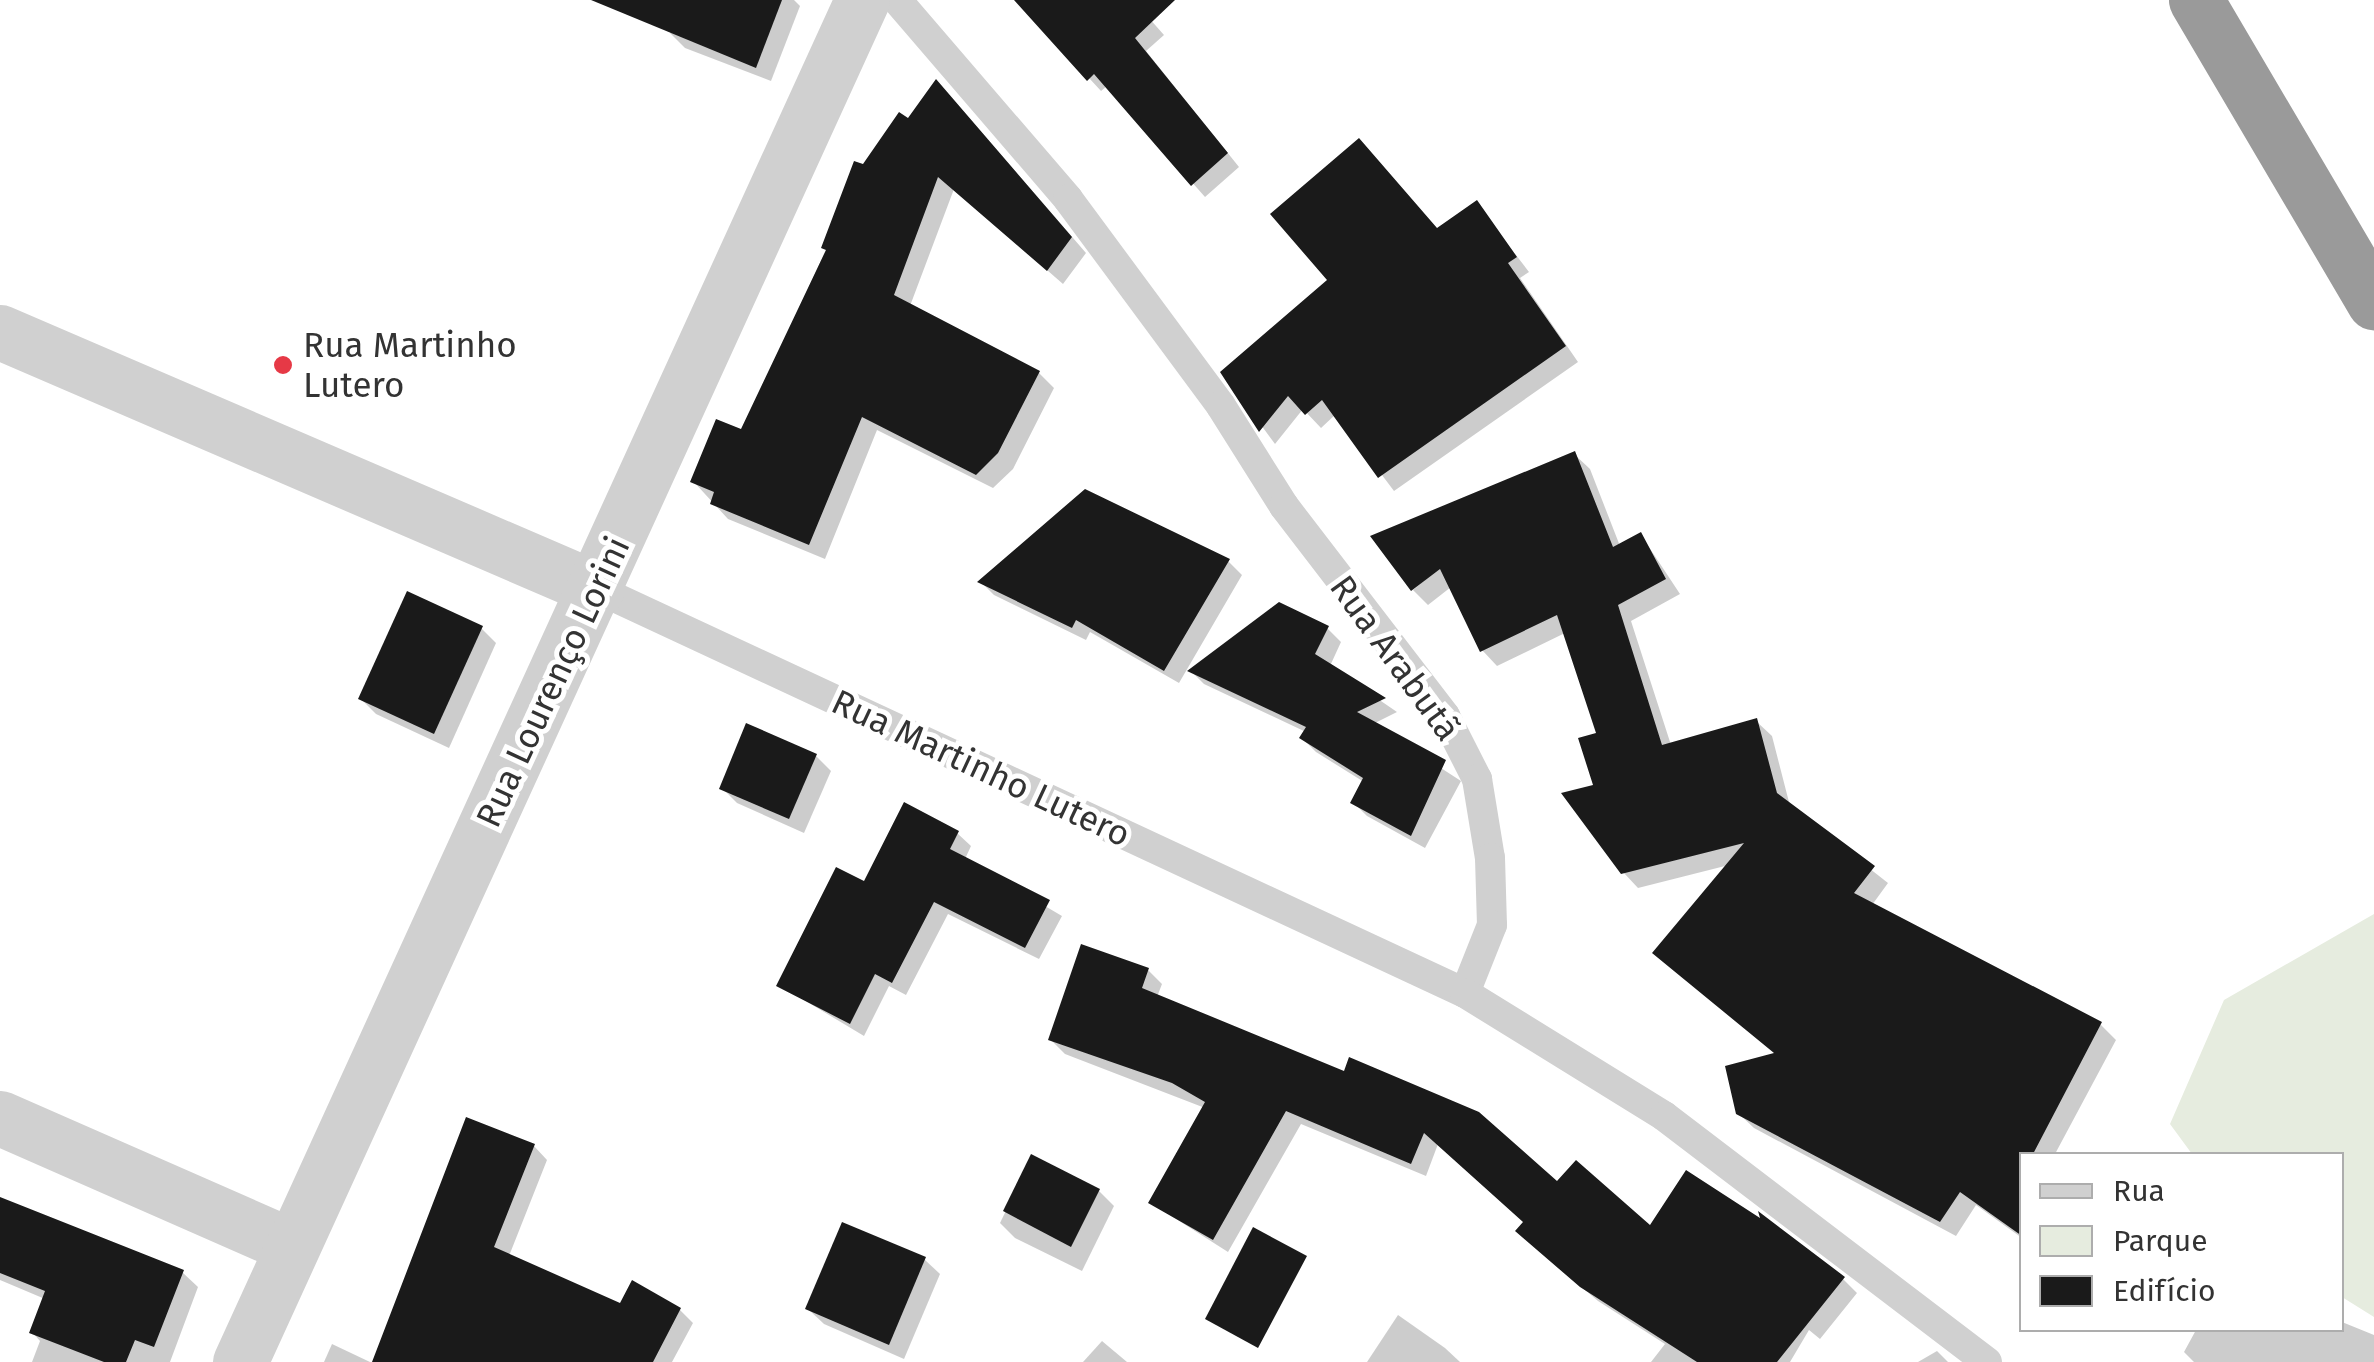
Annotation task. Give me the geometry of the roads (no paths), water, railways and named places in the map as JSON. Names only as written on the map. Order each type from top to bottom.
[{"type":"highway","points":[[2196,0],[2374,302]]},
{"type":"street","name":"Rua Lourenço Lorini","points":[[240,1362],[597,589],[862,0]]},
{"type":"street","name":"Rua Martinho Lutero","points":[[0,332],[597,589]]},
{"type":"street","points":[[0,1118],[292,1246]]},
{"type":"lane","name":"Rua Arabutã","points":[[896,0],[1068,199],[1221,406],[1284,506],[1445,716],[1477,779],[1490,858],[1492,925],[1466,992]]},
{"type":"lane","name":"Rua Martinho Lutero","points":[[597,589],[1466,992]]},
{"type":"lane","points":[[1466,992],[1664,1116],[1987,1362]]},
{"type":"place","name":"Rua Martinho Lutero","points":[[283,365]]}]
